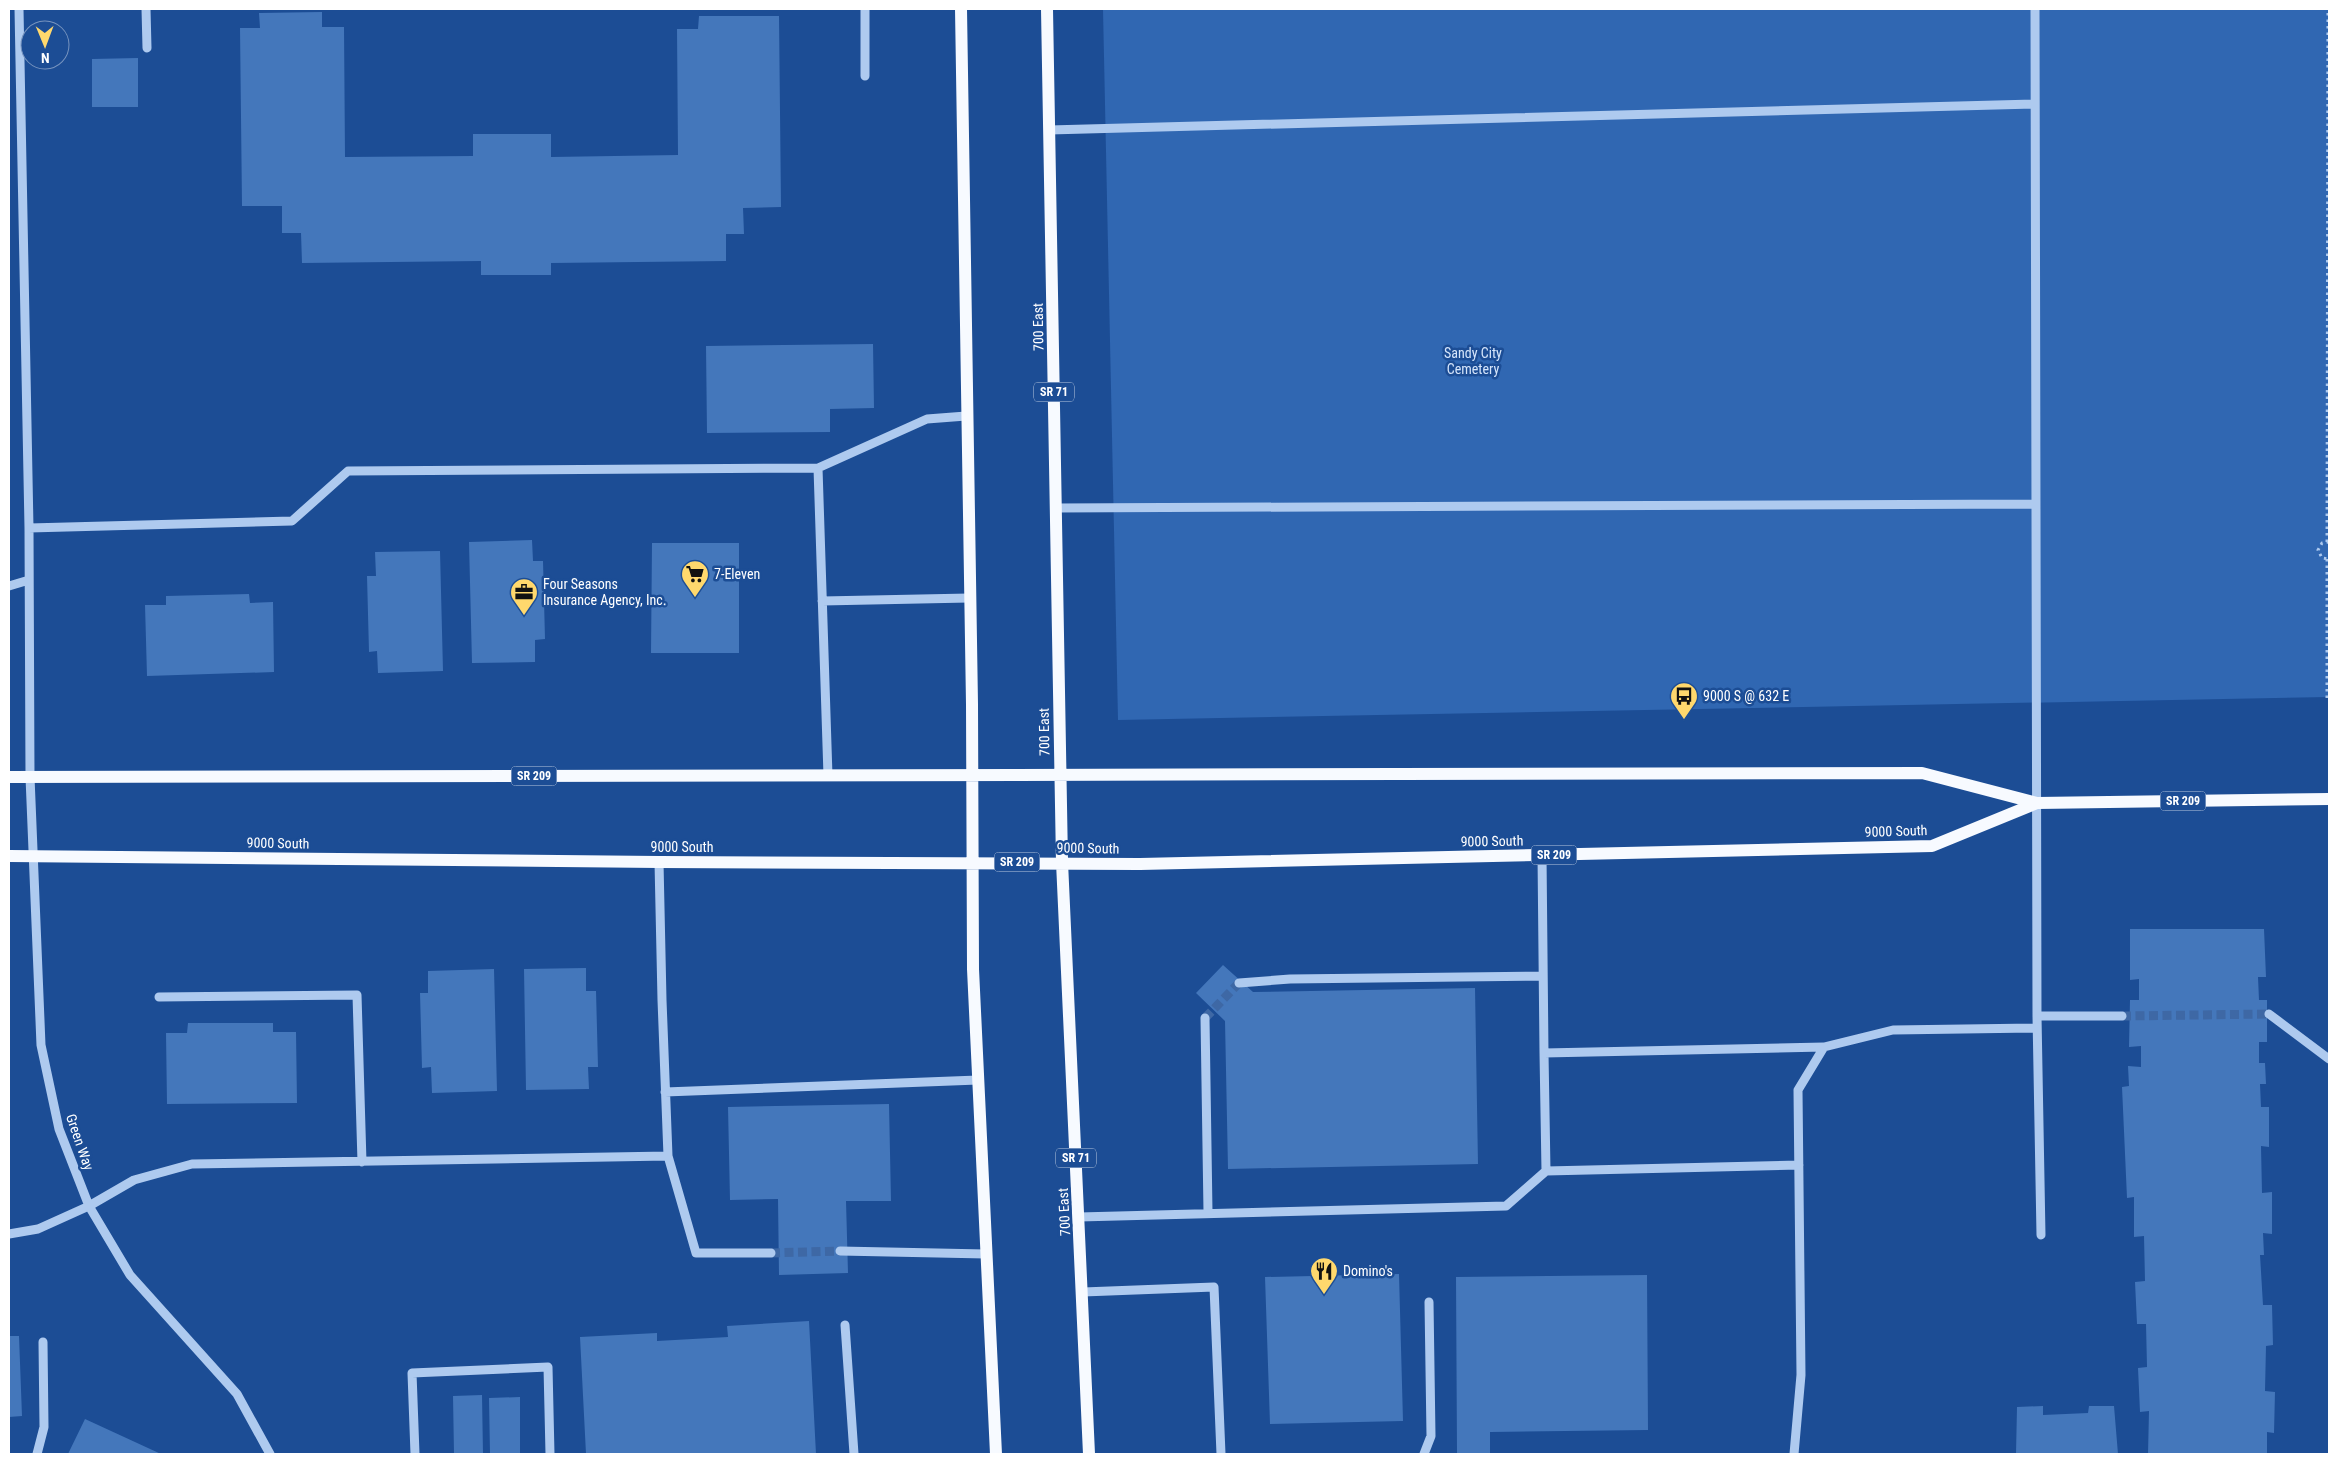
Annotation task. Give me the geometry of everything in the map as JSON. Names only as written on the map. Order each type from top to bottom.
[{"type":"main road","points":[[961,9],[973,969],[996,1454]]},
{"type":"main road","name":"700 East","points":[[1047,9],[1062,862],[1089,1454]]},
{"type":"main road","name":"9000 South","points":[[9,777],[1922,773],[2037,803],[2329,799]]},
{"type":"main road","name":"9000 South","points":[[9,856],[1149,864],[1932,846],[2037,803]]},
{"type":"street","name":"Green Way","points":[[19,9],[29,528],[30,777],[40,1045],[59,1129],[89,1206],[130,1275],[237,1394],[270,1454]]},
{"type":"street","points":[[146,9],[147,48]]},
{"type":"street","points":[[865,9],[865,76]]},
{"type":"street","points":[[2035,9],[2037,1028],[2041,1235]]},
{"type":"street","points":[[1049,130],[2035,104]]},
{"type":"street","points":[[29,528],[292,521],[348,471],[818,468],[927,419],[966,416]]},
{"type":"street","points":[[818,468],[828,776]]},
{"type":"street","points":[[1056,508],[2036,504]]},
{"type":"street","points":[[9,586],[29,580]]},
{"type":"street","points":[[822,601],[969,598]]},
{"type":"street","points":[[1542,855],[1546,1171]]},
{"type":"street","points":[[659,862],[668,1156],[696,1253],[770,1253]]},
{"type":"street","points":[[1239,984],[1290,979],[1543,976]]},
{"type":"street","points":[[160,997],[357,995],[362,1162]]},
{"type":"street","points":[[2269,1014],[2329,1059]]},
{"type":"street","points":[[2037,1016],[2122,1016]]},
{"type":"street","points":[[1205,1018],[1208,1212]]},
{"type":"street","points":[[1544,1053],[1824,1047],[1894,1030],[2037,1028]]},
{"type":"street","points":[[1794,1454],[1801,1376],[1798,1090],[1824,1047]]},
{"type":"street","points":[[665,1092],[978,1080]]},
{"type":"street","points":[[9,1234],[38,1229],[89,1206],[134,1180],[192,1164],[668,1156]]},
{"type":"street","points":[[1079,1217],[1208,1212],[1506,1206],[1546,1171],[1799,1165]]},
{"type":"street","points":[[840,1251],[986,1254]]},
{"type":"street","points":[[1083,1292],[1214,1287],[1221,1454]]},
{"type":"street","points":[[1424,1454],[1431,1436],[1429,1302]]},
{"type":"street","points":[[845,1325],[854,1454]]},
{"type":"street","points":[[37,1454],[44,1427],[43,1342]]},
{"type":"street","points":[[415,1454],[412,1373],[548,1367],[550,1454]]},
{"type":"path","points":[[2327,702],[2328,559],[2322,558],[2318,550],[2322,543],[2328,542],[2328,9]]},
{"type":"green space","name":"Sandy City Cemetery","points":[[1103,9],[2329,9],[2329,697],[1118,720]]},
{"type":"building","points":[[322,12],[322,27],[344,27],[345,157],[473,156],[473,134],[551,134],[551,157],[678,155],[677,29],[698,29],[699,16],[779,16],[781,207],[743,208],[744,234],[726,234],[726,261],[551,263],[551,275],[481,275],[481,261],[302,263],[301,233],[282,233],[282,206],[242,206],[240,28],[260,28],[259,13]]},
{"type":"building","points":[[138,58],[138,107],[92,107],[92,59]]},
{"type":"building","points":[[873,344],[874,408],[830,409],[830,432],[707,433],[706,346]]},
{"type":"building","points":[[532,540],[533,561],[543,561],[545,639],[535,640],[535,662],[472,663],[469,542]]},
{"type":"building","name":"7-Eleven","points":[[652,543],[739,543],[739,653],[651,653]]},
{"type":"building","points":[[440,551],[443,671],[378,673],[377,651],[369,652],[367,576],[376,576],[375,552]]},
{"type":"building","points":[[249,594],[250,603],[273,602],[274,672],[147,676],[145,605],[166,605],[166,596]]},
{"type":"building","points":[[2130,929],[2264,929],[2266,977],[2258,977],[2259,1000],[2267,1000],[2267,1042],[2259,1042],[2259,1063],[2265,1063],[2266,1084],[2260,1084],[2261,1107],[2269,1107],[2269,1147],[2261,1146],[2262,1193],[2272,1192],[2272,1234],[2263,1233],[2264,1255],[2260,1255],[2263,1305],[2272,1305],[2273,1345],[2266,1346],[2265,1391],[2275,1392],[2274,1433],[2267,1432],[2267,1454],[2148,1454],[2149,1411],[2140,1412],[2138,1368],[2147,1367],[2146,1324],[2137,1324],[2135,1282],[2145,1281],[2144,1236],[2134,1237],[2134,1197],[2127,1198],[2122,1087],[2129,1086],[2128,1066],[2141,1067],[2141,1046],[2129,1047],[2130,1000],[2139,1000],[2139,979],[2130,980]]},
{"type":"building","points":[[1223,965],[1253,992],[1475,988],[1478,1164],[1228,1169],[1225,1021],[1196,993]]},
{"type":"building","points":[[586,968],[586,991],[596,991],[598,1067],[588,1067],[589,1089],[526,1090],[524,969]]},
{"type":"building","points":[[494,969],[497,1091],[432,1093],[431,1067],[422,1068],[420,993],[428,993],[428,971]]},
{"type":"building","points":[[188,1023],[273,1023],[273,1032],[296,1032],[297,1103],[167,1104],[166,1033],[187,1033]]},
{"type":"building","points":[[889,1104],[891,1201],[846,1201],[848,1273],[779,1275],[778,1199],[730,1200],[728,1107]]},
{"type":"building","points":[[1399,1274],[1403,1421],[1270,1424],[1265,1277]]},
{"type":"building","points":[[1647,1275],[1648,1430],[1490,1432],[1490,1454],[1457,1454],[1456,1277]]},
{"type":"building","points":[[809,1321],[816,1454],[586,1454],[580,1337],[657,1333],[657,1341],[728,1337],[727,1326]]},
{"type":"building","points":[[9,1336],[19,1336],[22,1416],[9,1417]]},
{"type":"building","points":[[482,1395],[483,1454],[454,1454],[453,1396]]},
{"type":"building","points":[[520,1397],[520,1454],[490,1454],[489,1398]]},
{"type":"building","points":[[2043,1406],[2043,1415],[2088,1413],[2089,1406],[2114,1406],[2118,1454],[2016,1454],[2017,1407]]},
{"type":"building","points":[[85,1419],[161,1454],[68,1454]]},
{"type":"tunnel","points":[[1205,1018],[1239,983]]},
{"type":"tunnel","points":[[2122,1016],[2269,1014]]},
{"type":"tunnel","points":[[771,1253],[840,1251]]},
{"type":"place","name":"7-Eleven","points":[[695,598]]},
{"type":"place","name":"Four Seasons Insurance Agency, Inc.","points":[[524,616]]},
{"type":"place","name":"9000 S @ 632 E","points":[[1684,720]]},
{"type":"place","name":"Domino's","points":[[1324,1295]]}]
